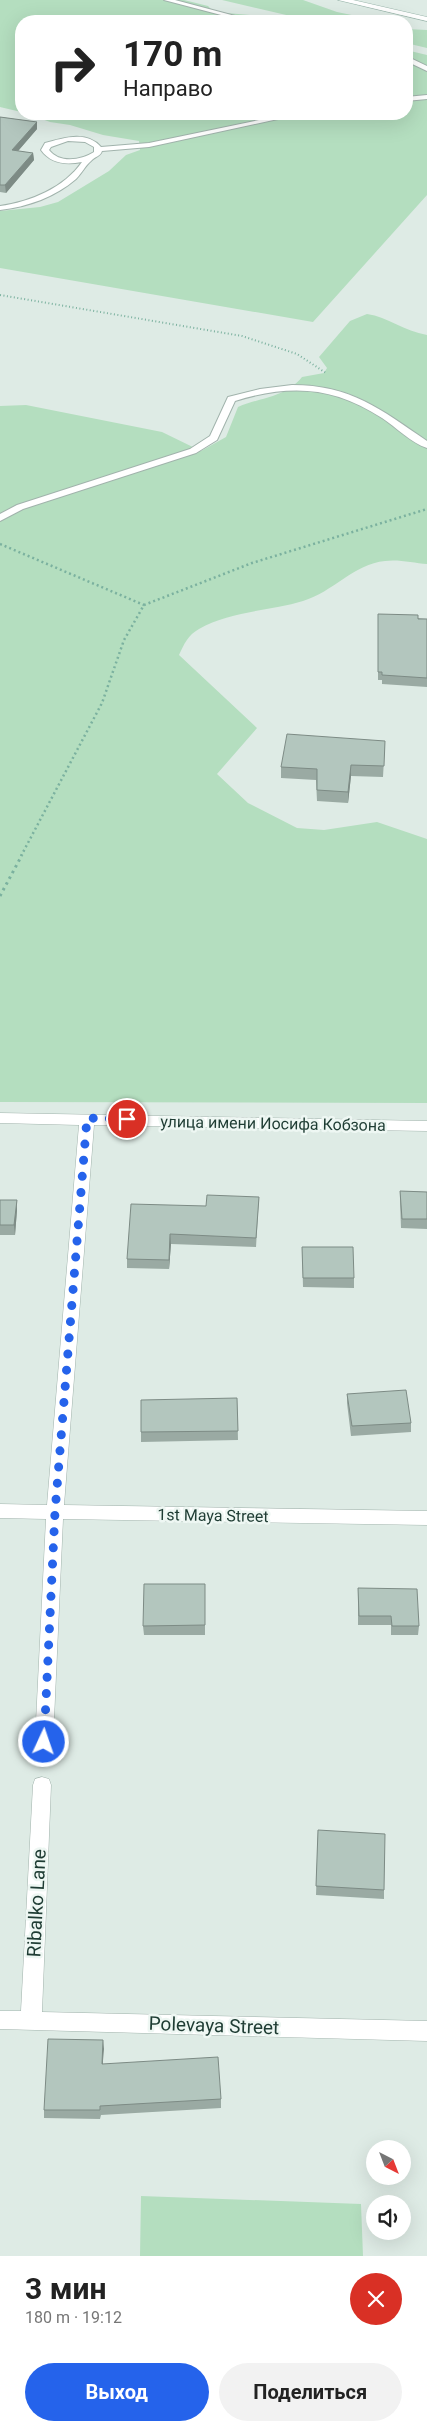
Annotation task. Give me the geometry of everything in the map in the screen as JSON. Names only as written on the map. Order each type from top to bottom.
[{"type":"street","points":[[342,0],[409,15]]},
{"type":"street","points":[[413,16],[427,19]]},
{"type":"street","name":"улица имени Иосифа Кобзона","points":[[0,1118],[87,1118],[427,1126]]},
{"type":"street","points":[[44,1742],[55,1512],[87,1118]]},
{"type":"street","name":"1st Maya Street","points":[[0,1511],[427,1518]]},
{"type":"street","name":"Ribalko Lane","points":[[31,2020],[42,1785]]},
{"type":"street","name":"Polevaya Street","points":[[0,2020],[427,2031]]},
{"type":"lane","points":[[167,0],[227,15]]},
{"type":"lane","points":[[413,62],[427,69]]},
{"type":"lane","points":[[413,98],[427,97]]},
{"type":"lane","points":[[99,149],[149,145],[268,120]]},
{"type":"lane","points":[[67,139],[89,141],[97,144],[99,149],[98,153],[88,159],[76,161],[60,159],[47,154],[45,150],[48,145],[67,139]]},
{"type":"lane","points":[[0,208],[33,201],[57,189],[84,167],[88,159]]},
{"type":"lane","points":[[0,518],[20,507],[193,451],[214,438],[231,399],[256,391],[281,388],[319,389],[352,397],[427,445]]},
{"type":"path","points":[[0,295],[242,336],[296,354],[322,370],[352,397]]},
{"type":"path","points":[[0,896],[102,703],[124,640],[144,605],[252,563],[383,521],[427,509]]},
{"type":"path","points":[[0,544],[144,605]]},
{"type":"green space","points":[[0,0],[184,0],[208,6],[214,12],[250,15],[15,15],[15,111],[0,107]]},
{"type":"green space","points":[[222,0],[303,0],[352,15],[286,15]]},
{"type":"green space","points":[[413,29],[427,30],[427,48],[413,45]]},
{"type":"green space","points":[[413,52],[427,55],[427,195],[313,322],[0,268],[0,211],[40,207],[58,202],[109,171],[126,155],[140,150],[139,141],[103,135],[70,125],[44,120],[413,120]]},
{"type":"green space","points":[[367,314],[427,335],[427,564],[395,560],[374,563],[363,567],[314,597],[224,618],[192,634],[179,655],[257,728],[217,774],[248,803],[297,828],[324,830],[377,822],[427,839],[427,1103],[0,1102],[0,406],[26,405],[162,432],[201,451],[226,437],[238,407],[280,393],[295,384],[302,377],[324,373],[327,368],[319,357],[350,321]]},
{"type":"green space","points":[[141,2196],[361,2204],[363,2256],[140,2256]]},
{"type":"building","points":[[0,117],[37,122],[12,150],[33,153],[5,185],[0,185]]},
{"type":"building","points":[[378,614],[418,615],[418,619],[427,619],[427,678],[382,675],[382,672],[378,672]]},
{"type":"building","points":[[287,734],[385,741],[384,766],[351,765],[348,792],[317,790],[317,769],[281,767]]},
{"type":"building","points":[[400,1191],[427,1192],[427,1219],[402,1219]]},
{"type":"building","points":[[207,1195],[259,1197],[256,1238],[170,1234],[169,1260],[127,1259],[131,1204],[206,1206]]},
{"type":"building","points":[[0,1200],[17,1200],[14,1225],[0,1225]]},
{"type":"building","points":[[302,1247],[353,1247],[354,1278],[303,1278]]},
{"type":"building","points":[[406,1390],[411,1423],[352,1426],[347,1394]]},
{"type":"building","points":[[237,1398],[238,1431],[141,1432],[141,1400]]},
{"type":"building","points":[[144,1584],[205,1584],[205,1625],[143,1626]]},
{"type":"building","points":[[358,1588],[417,1589],[419,1626],[392,1626],[391,1616],[359,1616]]},
{"type":"building","points":[[318,1830],[385,1834],[384,1890],[316,1886]]},
{"type":"building","points":[[48,2039],[103,2040],[102,2064],[218,2057],[221,2099],[100,2106],[100,2110],[44,2110]]},
{"type":"route","points":[[44,1742],[55,1512],[87,1118],[127,1119]]}]
